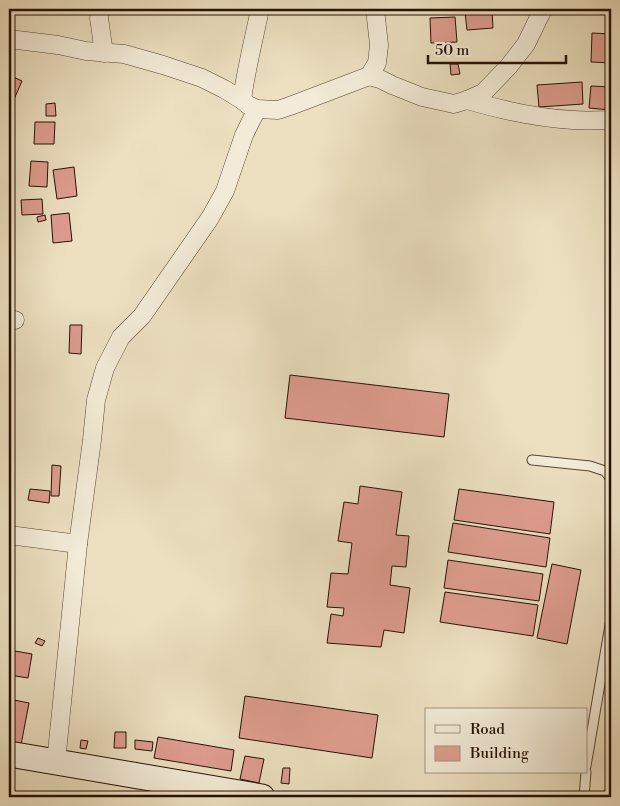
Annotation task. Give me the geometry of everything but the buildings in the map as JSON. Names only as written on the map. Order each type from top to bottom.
[{"type":"main road","points":[[9,754],[262,797]]},
{"type":"street","points":[[100,9],[99,18],[104,53]]},
{"type":"street","points":[[242,100],[260,9]]},
{"type":"street","points":[[9,39],[58,45],[86,51],[124,54],[202,78],[257,109],[278,110],[369,76],[377,64],[379,45],[375,9]]},
{"type":"street","points":[[369,76],[422,97],[454,104],[483,94],[526,44],[542,9]]},
{"type":"street","points":[[467,100],[528,115],[572,120],[611,120]]},
{"type":"street","points":[[56,762],[78,544],[96,400],[105,368],[121,337],[142,316],[210,218],[225,192],[244,135],[257,109]]},
{"type":"street","points":[[9,535],[78,544]]},
{"type":"lane","points":[[532,460],[590,466],[604,471],[611,479]]},
{"type":"lane","points":[[588,754],[611,619]]},
{"type":"lane","points":[[584,797],[586,774]]}]
